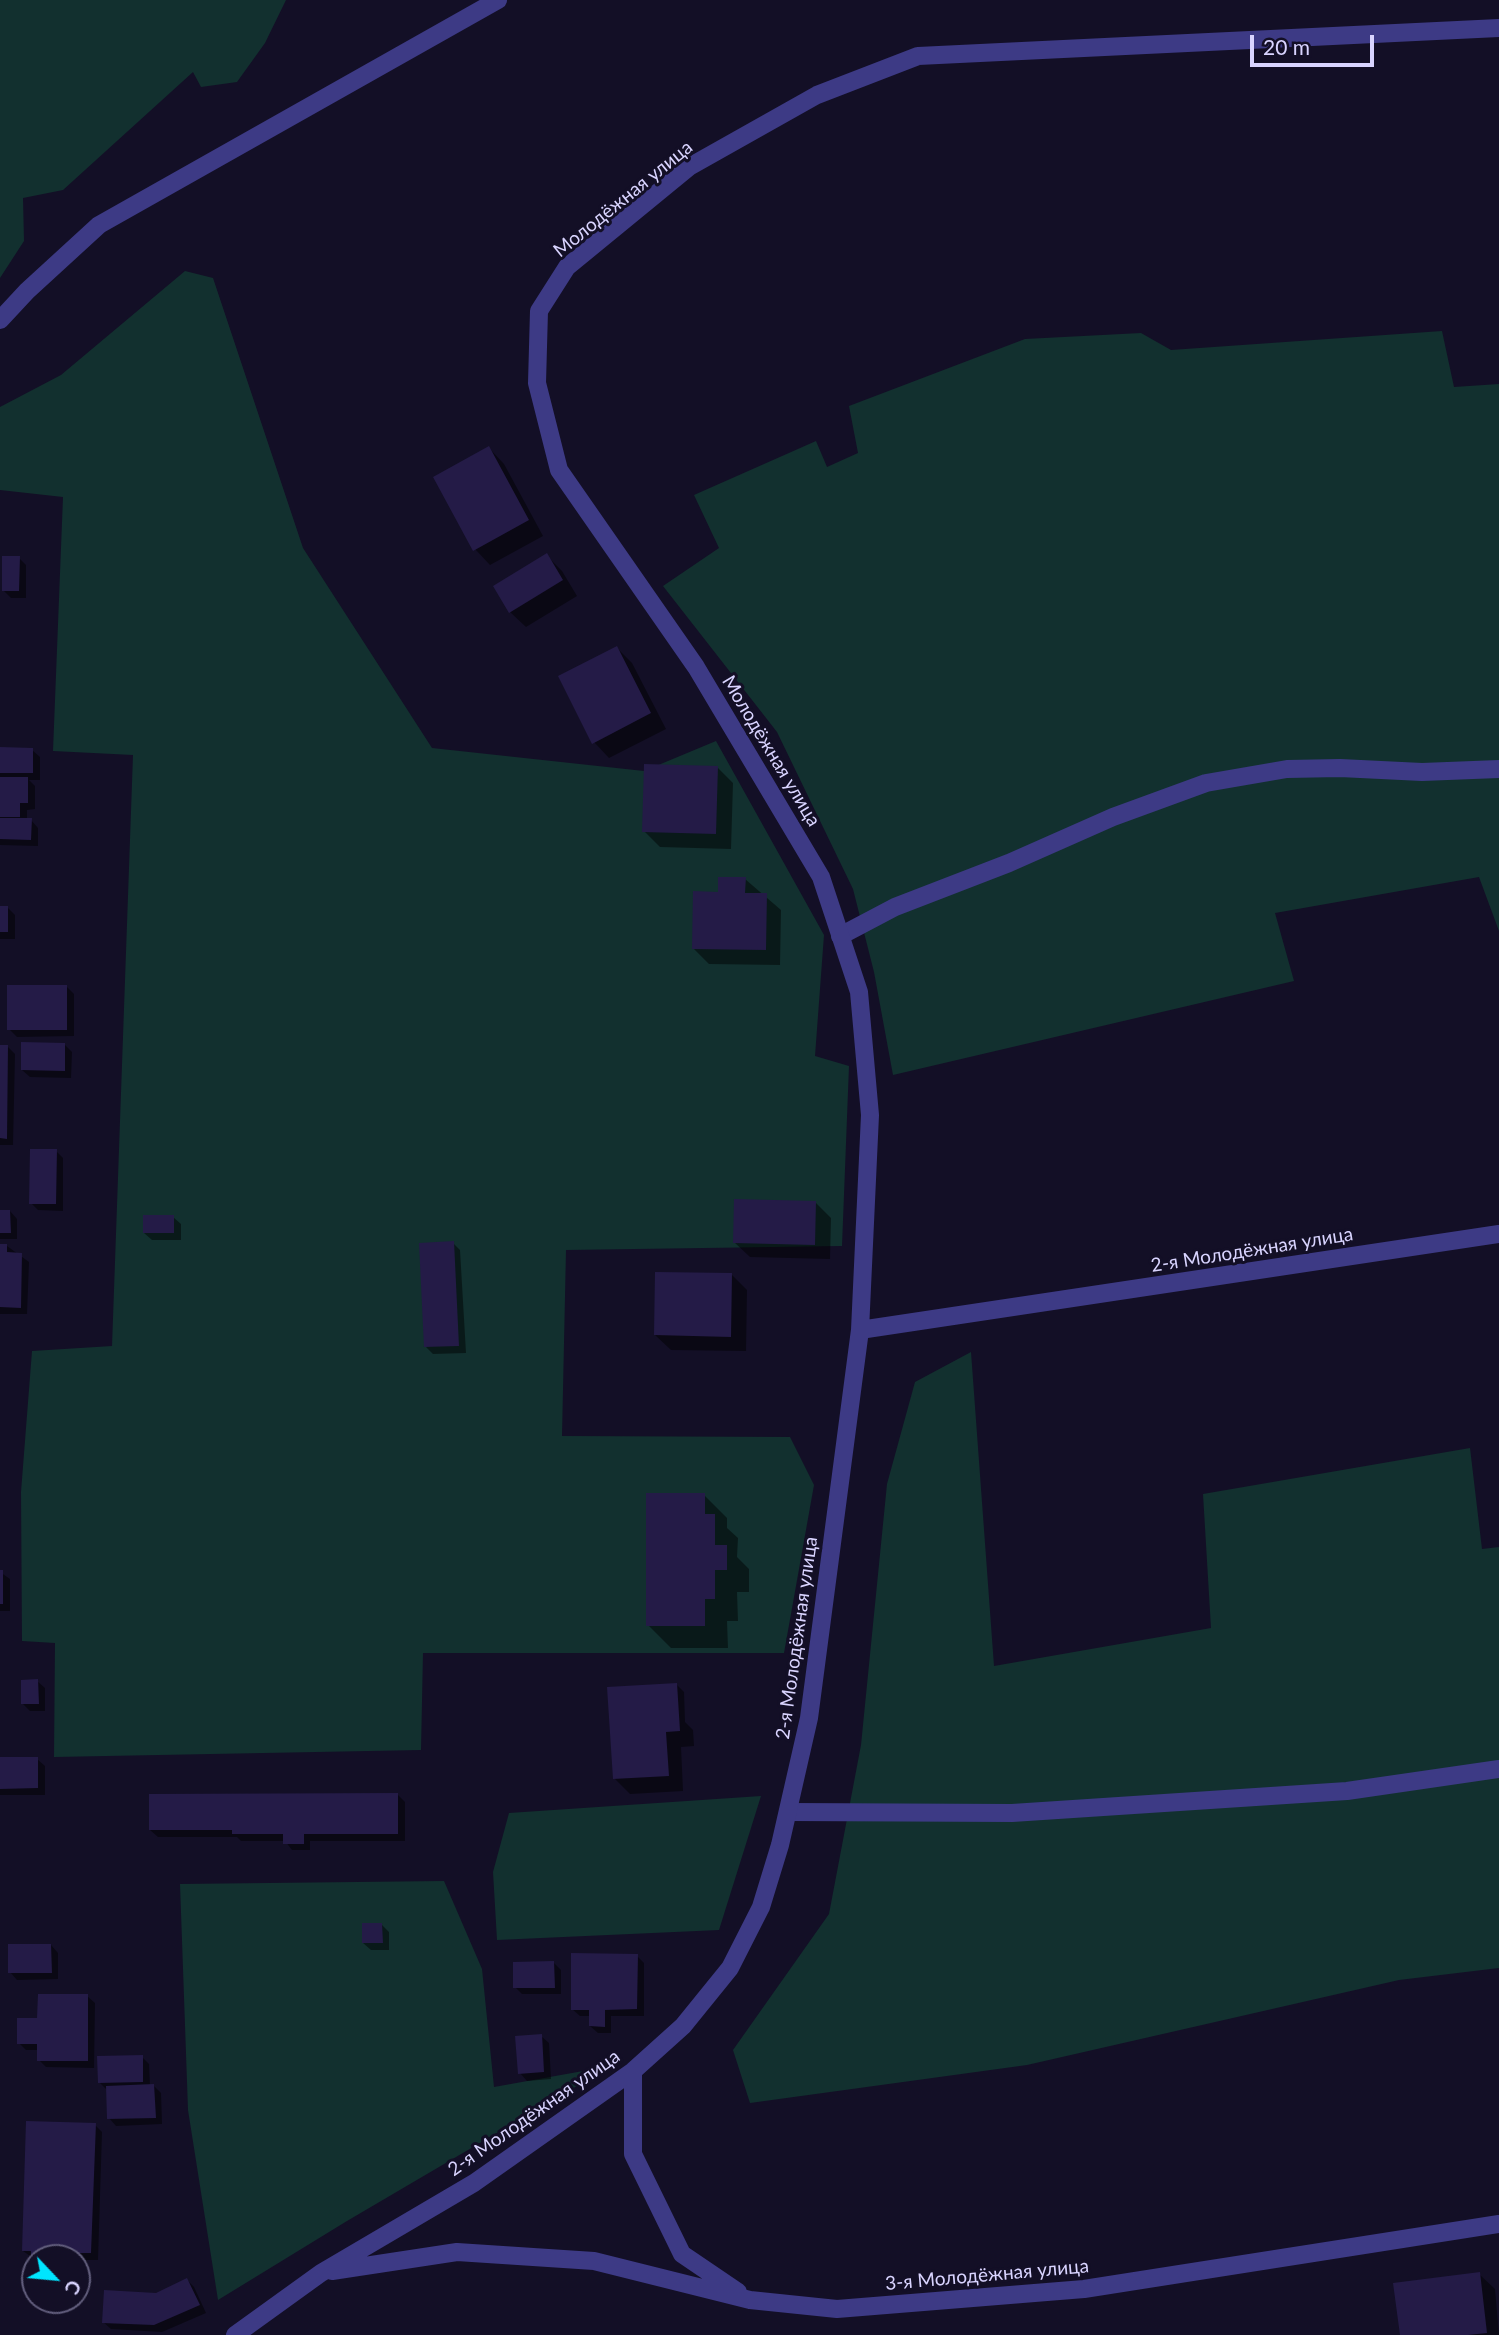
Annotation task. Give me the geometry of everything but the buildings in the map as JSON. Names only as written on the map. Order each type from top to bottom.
[{"type":"street","points":[[0,320],[27,291],[99,225],[498,0]]},
{"type":"street","name":"Молодёжная улица","points":[[860,1330],[870,1115],[859,992],[821,877],[696,667],[559,470],[537,383],[539,312],[568,267],[690,167],[817,95],[918,56],[1499,27]]},
{"type":"street","points":[[840,936],[895,907],[1009,863],[1113,817],[1206,783],[1287,769],[1340,768],[1422,772],[1499,769]]},
{"type":"street","name":"2-я Молодёжная улица","points":[[235,2335],[321,2273],[474,2183],[633,2071],[683,2026],[730,1968],[761,1908],[788,1812],[809,1718],[860,1330],[1499,1234]]},
{"type":"street","points":[[788,1812],[1012,1813],[1347,1791],[1499,1769]]},
{"type":"street","name":"3-я Молодёжная улица","points":[[633,2071],[634,2154],[682,2254],[750,2300],[837,2309],[1084,2289],[1499,2224]]},
{"type":"street","points":[[321,2273],[457,2252],[594,2261],[750,2300]]},
{"type":"green space","points":[[0,0],[286,0],[265,43],[237,82],[201,87],[193,72],[63,190],[23,198],[24,241],[0,278]]},
{"type":"green space","points":[[185,271],[213,278],[303,548],[432,748],[644,771],[716,741],[824,935],[815,1056],[849,1066],[842,1246],[566,1250],[562,1436],[790,1437],[814,1485],[784,1653],[423,1653],[421,1750],[54,1757],[55,1643],[22,1641],[21,1492],[32,1351],[112,1346],[133,755],[53,751],[63,497],[0,490],[0,407],[61,375]]},
{"type":"green space","points":[[1442,331],[1454,387],[1499,384],[1499,931],[1479,877],[1275,913],[1294,981],[893,1075],[874,972],[853,889],[777,732],[663,586],[719,548],[694,495],[816,441],[827,467],[858,453],[849,406],[1025,339],[1141,333],[1171,350]]},
{"type":"green space","points":[[971,1352],[994,1666],[1211,1628],[1203,1494],[1470,1448],[1482,1549],[1499,1547],[1499,1968],[1399,1980],[1027,2065],[750,2103],[733,2050],[829,1914],[861,1745],[887,1484],[915,1382]]},
{"type":"green space","points":[[761,1796],[719,1930],[497,1940],[493,1872],[509,1813]]},
{"type":"green space","points":[[444,1881],[482,1969],[494,2087],[611,2066],[218,2300],[188,2110],[180,1884]]}]
